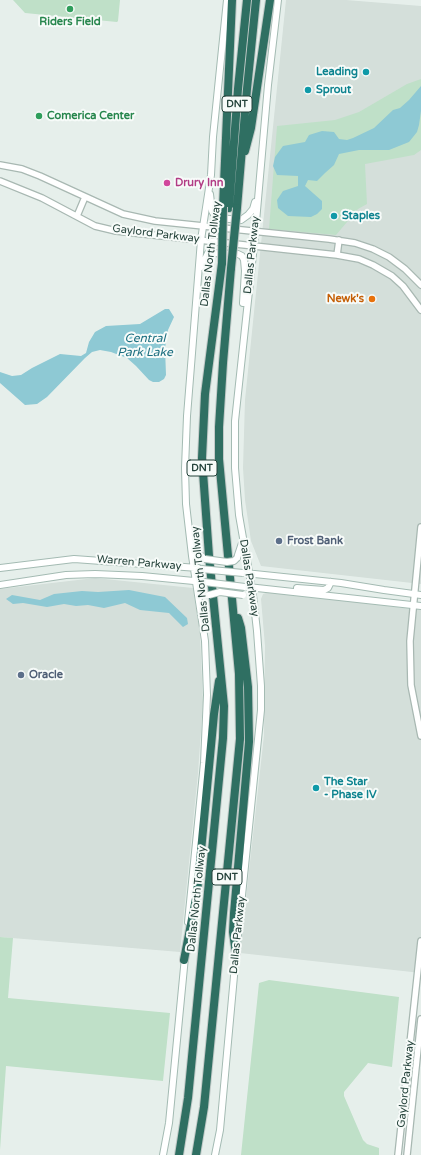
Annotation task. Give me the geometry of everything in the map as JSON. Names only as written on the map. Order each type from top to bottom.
[{"type":"highway","points":[[230,208],[226,159],[232,0]]},
{"type":"highway","name":"Dallas North Tollway","points":[[179,1155],[188,1098],[220,769],[224,706],[209,556],[202,458],[205,394],[230,208],[238,89],[247,0]]},
{"type":"highway","name":"Dallas North Tollway","points":[[196,1155],[204,1107],[240,739],[239,674],[221,491],[219,427],[231,268],[230,208],[240,171],[246,89],[256,0]]},
{"type":"highway","points":[[240,171],[251,128],[270,0]]},
{"type":"highway","points":[[232,598],[241,628],[244,653],[248,687],[249,742],[234,913],[233,932],[236,954]]},
{"type":"highway","points":[[184,960],[197,893],[215,706],[221,670]]},
{"type":"main road","points":[[227,0],[212,137],[210,198],[212,211],[218,218],[241,220],[246,218],[253,209],[258,193]]},
{"type":"main road","name":"Dallas Parkway","points":[[216,1155],[220,1130],[261,710],[260,652],[254,603],[248,587],[246,573],[234,468],[237,400],[254,245],[268,84],[278,0]]},
{"type":"main road","points":[[162,1155],[169,1123],[207,722],[207,666],[186,504],[185,468],[186,423],[201,240],[211,175]]},
{"type":"main road","points":[[199,272],[208,253],[238,254],[242,256],[245,271],[243,317],[245,329]]},
{"type":"main road","points":[[192,548],[205,559],[227,562],[234,561],[237,558],[241,548],[243,538]]},
{"type":"main road","name":"Warren Parkway","points":[[0,568],[74,558],[246,573],[331,582],[418,594]]},
{"type":"main road","name":"Warren Parkway","points":[[0,585],[66,575],[95,574],[142,576],[421,606]]},
{"type":"main road","points":[[283,590],[298,588],[324,590],[328,588],[331,582]]},
{"type":"main road","points":[[200,606],[209,595],[220,592],[243,595],[254,603]]},
{"type":"street","name":"Gaylord Parkway","points":[[0,165],[28,171],[123,214],[155,221],[339,240],[355,243],[373,249],[389,257],[405,269],[421,285]]},
{"type":"street","name":"Gaylord Parkway","points":[[0,180],[42,198],[95,226],[116,231],[254,245],[359,259],[373,264],[385,271],[403,286],[421,310]]},
{"type":"street","points":[[77,216],[85,197]]},
{"type":"street","points":[[337,255],[339,240]]},
{"type":"street","points":[[421,528],[418,594],[413,605],[410,632],[411,685],[418,706],[421,736]]},
{"type":"street","name":"Gaylord Parkway","points":[[398,1155],[421,941]]},
{"type":"street","name":"Gaylord Parkway","points":[[407,1155],[421,1019]]},
{"type":"street","points":[[401,1134],[409,1135]]},
{"type":"shaded area","points":[[286,0],[346,0],[421,6],[421,584],[261,566],[251,541],[245,500],[243,468],[245,400]]},
{"type":"shaded area","points":[[95,578],[193,588],[200,635],[203,702],[198,773],[180,952],[0,937],[0,589]]},
{"type":"shaded area","points":[[269,592],[421,610],[421,973],[240,953],[264,735],[265,646],[261,599],[263,594]]},
{"type":"green space","name":"Riders Field","points":[[13,0],[120,0],[118,21],[25,13]]},
{"type":"green space","points":[[421,79],[421,150],[414,155],[365,164],[367,204],[358,209],[336,235],[269,229],[277,126],[335,120],[359,112],[407,84]]},
{"type":"green space","points":[[0,937],[13,938],[8,998],[170,1013],[163,1081],[6,1066],[0,1150]]},
{"type":"green space","points":[[269,980],[399,997],[392,1067],[368,1063],[344,1092],[344,1096],[363,1140],[367,1144],[379,1148],[379,1155],[241,1155],[259,983]]},
{"type":"water","points":[[421,86],[421,111],[419,125],[417,132],[409,142],[389,150],[359,150],[339,154],[334,165],[317,181],[308,180],[305,186],[322,201],[322,209],[317,214],[311,217],[288,216],[278,208],[277,200],[283,191],[298,186],[298,176],[277,175],[273,166],[275,157],[283,146],[305,142],[309,135],[322,131],[334,132],[339,139],[347,140],[353,138],[374,128],[393,110],[400,108],[409,100]]},
{"type":"water","name":"Central Park Lake","points":[[165,309],[169,309],[174,317],[168,330],[165,348],[166,375],[164,379],[159,382],[149,380],[127,358],[111,352],[100,350],[92,352],[85,358],[47,397],[37,404],[25,405],[0,383],[0,372],[12,376],[21,375],[60,354],[81,356],[86,353],[89,342],[95,332],[106,326],[140,324]]},
{"type":"water","points":[[129,590],[165,597],[187,618],[188,624],[183,627],[169,613],[140,610],[125,603],[104,608],[88,605],[76,606],[64,604],[47,607],[23,603],[13,604],[6,599],[12,595],[40,600],[54,594],[82,591],[98,592]]},
{"type":"place","name":"Riders Field","points":[[70,9]]},
{"type":"place","name":"Leading","points":[[366,72]]},
{"type":"place","name":"Sprout","points":[[308,90]]},
{"type":"place","name":"Comerica Center","points":[[39,116]]},
{"type":"place","name":"Drury Inn","points":[[167,183]]},
{"type":"place","name":"Staples","points":[[334,216]]},
{"type":"place","name":"Newk's","points":[[372,299]]},
{"type":"place","name":"Frost Bank","points":[[279,541]]},
{"type":"place","name":"Oracle","points":[[21,675]]},
{"type":"place","name":"The Star - Phase IV","points":[[316,788]]}]
